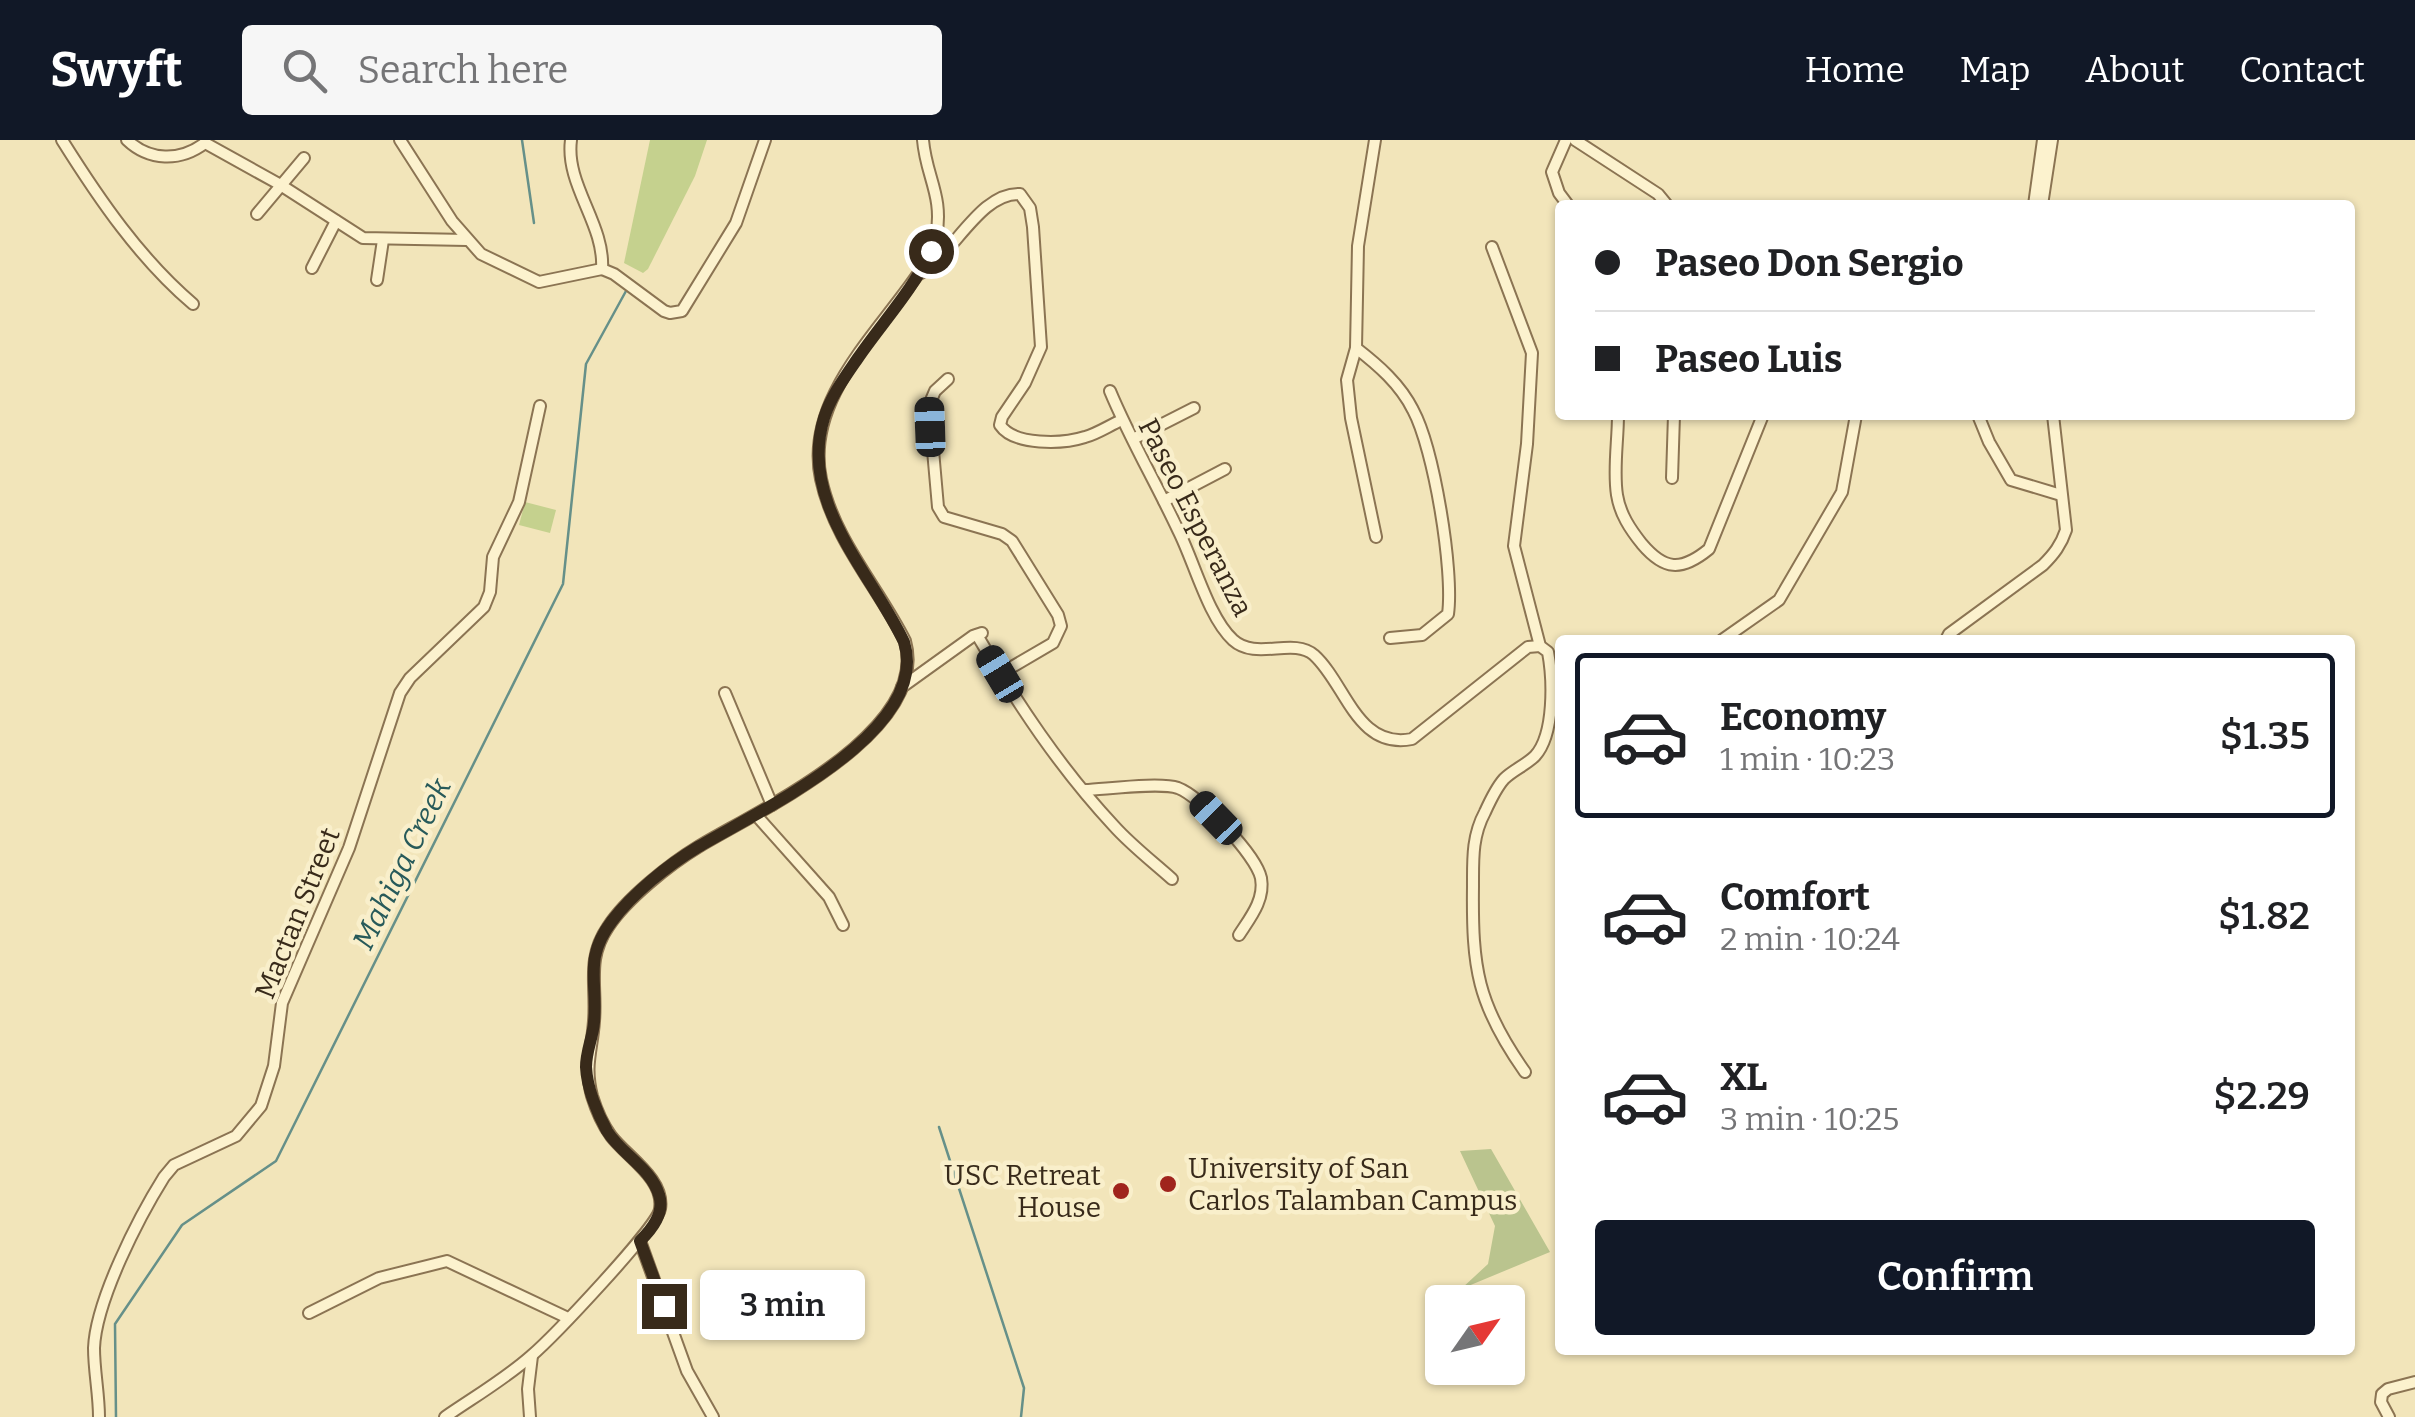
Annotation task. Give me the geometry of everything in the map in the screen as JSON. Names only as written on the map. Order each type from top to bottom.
[{"type":"street","points":[[62,140],[128,236],[193,304]]},
{"type":"street","points":[[127,140],[146,156],[184,154],[205,141],[363,238],[467,240]]},
{"type":"street","points":[[400,140],[467,240],[481,254],[532,280],[548,282],[602,269],[670,314],[687,307],[736,223],[764,140]]},
{"type":"street","points":[[571,140],[569,155],[600,240],[602,269]]},
{"type":"street","points":[[445,1417],[532,1356],[654,1226],[661,1200],[651,1178],[608,1133],[593,1098],[586,1067],[594,1022],[591,971],[601,938],[621,909],[684,856],[772,805],[862,743],[901,687],[908,664],[904,642],[832,513],[818,455],[825,414],[838,388],[918,274],[935,240],[936,186],[923,140]]},
{"type":"street","points":[[1375,140],[1358,246],[1356,348],[1347,380],[1376,537]]},
{"type":"street","points":[[1564,200],[1552,172],[1566,140]]},
{"type":"street","points":[[1575,140],[1663,200]]},
{"type":"street","points":[[2042,140],[2042,200]]},
{"type":"street","points":[[2035,200],[2052,140]]},
{"type":"street","points":[[258,214],[304,158]]},
{"type":"street","points":[[918,274],[935,264],[955,238],[991,206],[1005,196],[1020,194],[1030,208],[1033,227],[1041,347],[1000,426],[1016,438],[1058,440],[1085,438],[1122,420]]},
{"type":"street","points":[[312,268],[336,220]]},
{"type":"street","points":[[377,280],[384,240]]},
{"type":"street","points":[[1492,247],[1532,353],[1527,444],[1514,546],[1540,646],[1548,652],[1555,676]]},
{"type":"street","points":[[1356,348],[1397,385],[1414,411],[1430,465],[1447,560],[1448,614],[1422,635],[1390,638]]},
{"type":"street","points":[[948,379],[935,391],[929,404],[938,506],[944,517],[1012,540],[1061,626],[1053,643],[1000,674]]},
{"type":"street","name":"Paseo Esperanza","points":[[1110,392],[1217,617],[1232,638],[1244,647],[1302,648],[1315,656],[1348,706],[1380,737],[1395,742],[1412,739],[1528,647],[1540,646]]},
{"type":"street","name":"Mactan Street","points":[[99,1417],[94,1348],[96,1328],[112,1280],[164,1176],[174,1166],[236,1136],[261,1106],[274,1066],[282,1003],[349,848],[400,693],[410,678],[484,607],[490,592],[493,557],[519,502],[540,406]]},
{"type":"street","points":[[1133,439],[1194,408]]},
{"type":"street","points":[[1618,420],[1617,494],[1622,516],[1656,561],[1669,565],[1697,559],[1709,550],[1761,420]]},
{"type":"street","points":[[1672,478],[1674,420]]},
{"type":"street","points":[[1729,635],[1779,600],[1842,492],[1855,420]]},
{"type":"street","points":[[1980,420],[2012,480],[2061,495]]},
{"type":"street","points":[[1948,635],[2054,554],[2066,530],[2054,420]]},
{"type":"street","points":[[1164,501],[1224,468]]},
{"type":"street","points":[[901,687],[979,634],[1029,722],[1115,828],[1172,879]]},
{"type":"street","points":[[1525,1072],[1498,1034],[1475,971],[1474,840],[1505,778],[1537,754],[1555,692]]},
{"type":"street","points":[[725,694],[772,805]]},
{"type":"street","points":[[1085,790],[1174,787],[1197,798],[1236,838],[1261,877],[1258,906],[1239,935]]},
{"type":"street","points":[[756,815],[829,897],[843,925]]},
{"type":"street","points":[[640,1241],[688,1371],[712,1417]]},
{"type":"street","points":[[309,1313],[379,1278],[447,1261],[568,1318]]},
{"type":"street","points":[[530,1417],[532,1356]]},
{"type":"street","points":[[509,1373],[528,1389]]},
{"type":"street","points":[[2389,1417],[2381,1402],[2382,1394],[2415,1382]]},
{"type":"green space","points":[[650,140],[707,140],[695,176],[643,273],[624,263]]},
{"type":"green space","points":[[525,502],[556,510],[550,533],[519,525]]},
{"type":"green space","points":[[1491,1149],[1550,1252],[1465,1285],[1488,1264],[1495,1226],[1460,1151]]},
{"type":"waterway","points":[[522,140],[534,223]]},
{"type":"waterway","name":"Mahiga Creek","points":[[116,1417],[115,1324],[182,1225],[276,1161],[563,584],[586,364],[626,291]]},
{"type":"waterway","points":[[939,1127],[1024,1388],[1021,1417]]},
{"type":"place","name":"University of San Carlos Talamban Campus","points":[[1168,1184]]},
{"type":"place","name":"USC Retreat House","points":[[1121,1191]]},
{"type":"route","points":[[664,1306],[640,1241],[654,1226],[661,1200],[651,1178],[608,1133],[593,1098],[586,1067],[594,1022],[593,956],[621,909],[698,846],[756,815],[847,756],[872,731],[901,687],[908,652],[900,631],[832,513],[818,455],[825,414],[838,388],[931,251]]}]
